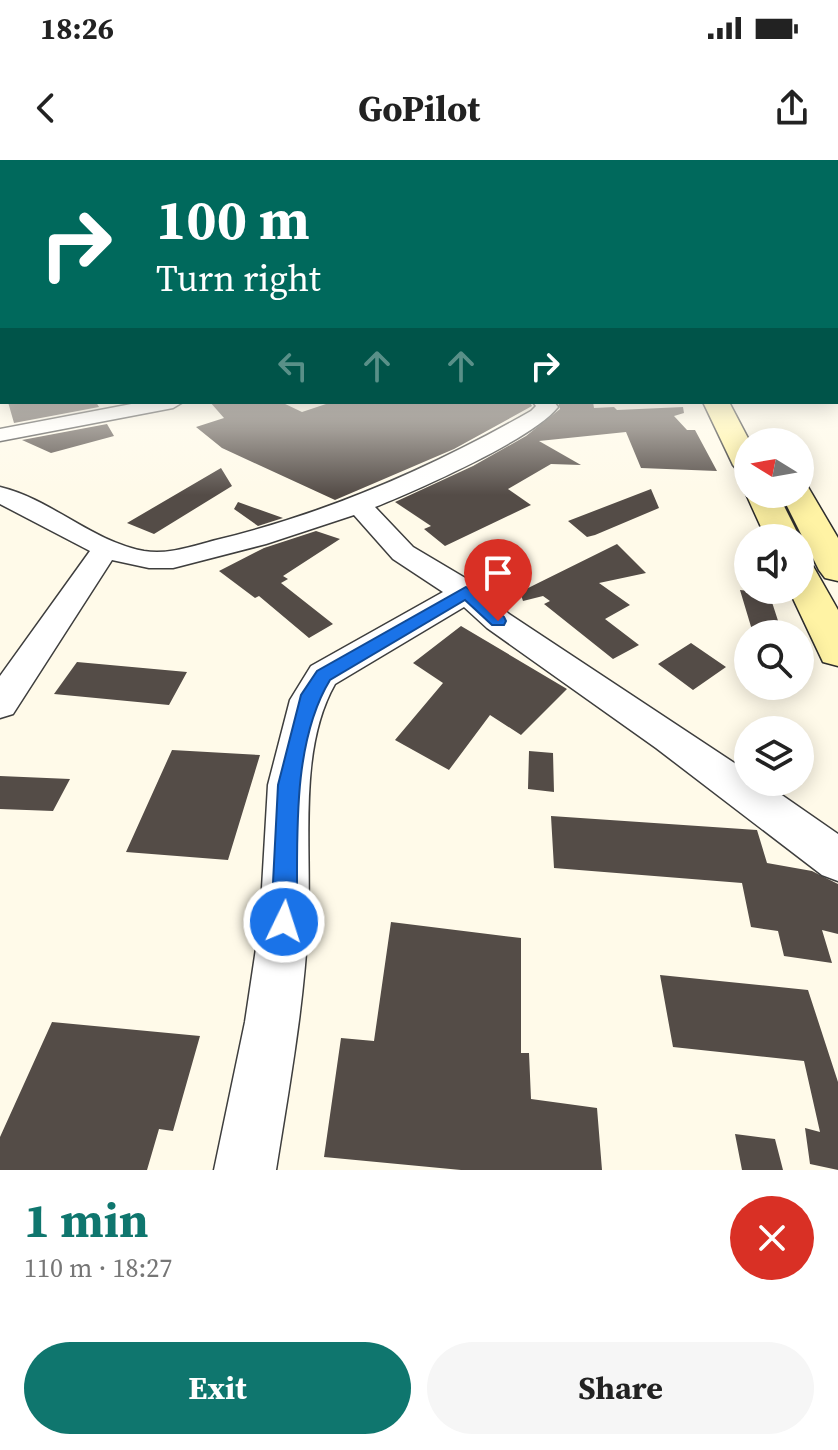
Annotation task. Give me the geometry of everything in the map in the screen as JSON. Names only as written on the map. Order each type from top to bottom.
[{"type":"main road","points":[[717,404],[734,437]]},
{"type":"main road","points":[[743,404],[758,428]]},
{"type":"main road","points":[[805,508],[838,570]]},
{"type":"main road","points":[[814,602],[838,651]]},
{"type":"street","points":[[0,435],[163,404]]},
{"type":"street","points":[[0,494],[106,548],[153,561],[255,541],[359,505],[479,449],[538,415],[548,407],[545,404]]},
{"type":"street","points":[[359,505],[403,553],[466,592],[498,621],[669,737],[838,860]]},
{"type":"street","points":[[0,704],[106,548]]},
{"type":"street","points":[[245,1170],[272,1022],[282,936],[288,785],[308,700],[323,675],[466,592]]},
{"type":"building","points":[[9,404],[97,404],[99,407],[14,423]]},
{"type":"building","points":[[212,404],[285,404],[302,412],[326,404],[532,406],[454,449],[335,500],[222,448],[196,427],[224,418]]},
{"type":"building","points":[[559,404],[593,404],[594,408],[614,407],[617,410],[683,407],[684,413],[674,416],[687,430],[695,430],[717,471],[641,468],[626,432],[539,441],[581,465],[551,464],[508,489],[531,505],[445,546],[424,529],[431,526],[395,502],[473,466],[526,436],[560,409]]},
{"type":"building","points":[[107,424],[114,436],[51,453],[22,440]]},
{"type":"building","points":[[221,468],[232,486],[154,534],[127,523]]},
{"type":"building","points":[[651,489],[659,508],[595,535],[587,537],[568,521]]},
{"type":"building","points":[[238,502],[283,518],[258,526],[234,509]]},
{"type":"building","points":[[316,531],[340,539],[283,576],[288,579],[281,583],[333,624],[309,638],[259,596],[255,598],[219,571],[264,548]]},
{"type":"building","points":[[617,544],[646,573],[599,583],[630,605],[605,619],[639,645],[613,659],[544,604],[550,601],[543,596],[523,601],[520,592]]},
{"type":"building","points":[[744,604],[773,604],[778,620],[749,620]]},
{"type":"building","points":[[461,626],[567,689],[521,735],[490,715],[449,770],[395,740],[443,683],[413,663]]},
{"type":"building","points":[[691,643],[726,667],[693,690],[658,664]]},
{"type":"building","points":[[77,662],[187,672],[169,705],[54,694]]},
{"type":"building","points":[[172,750],[260,755],[228,860],[126,852]]},
{"type":"building","points":[[529,751],[553,753],[554,792],[528,789]]},
{"type":"building","points":[[0,776],[70,779],[53,811],[0,809]]},
{"type":"building","points":[[551,816],[757,830],[767,863],[812,871],[838,884],[838,934],[822,930],[832,963],[784,956],[778,931],[751,927],[742,883],[554,868]]},
{"type":"building","points":[[391,922],[521,938],[521,1053],[529,1053],[531,1099],[597,1108],[602,1170],[461,1170],[324,1157],[341,1038],[374,1041]]},
{"type":"building","points":[[660,975],[808,990],[838,1082],[838,1170],[810,1164],[805,1128],[820,1132],[804,1061],[673,1047]]},
{"type":"building","points":[[52,1022],[200,1036],[173,1131],[159,1129],[147,1170],[0,1170],[0,1137]]},
{"type":"building","points":[[735,1134],[775,1139],[783,1170],[742,1170]]},
{"type":"route","points":[[284,922],[288,785],[308,700],[323,675],[466,592],[498,621]]}]
